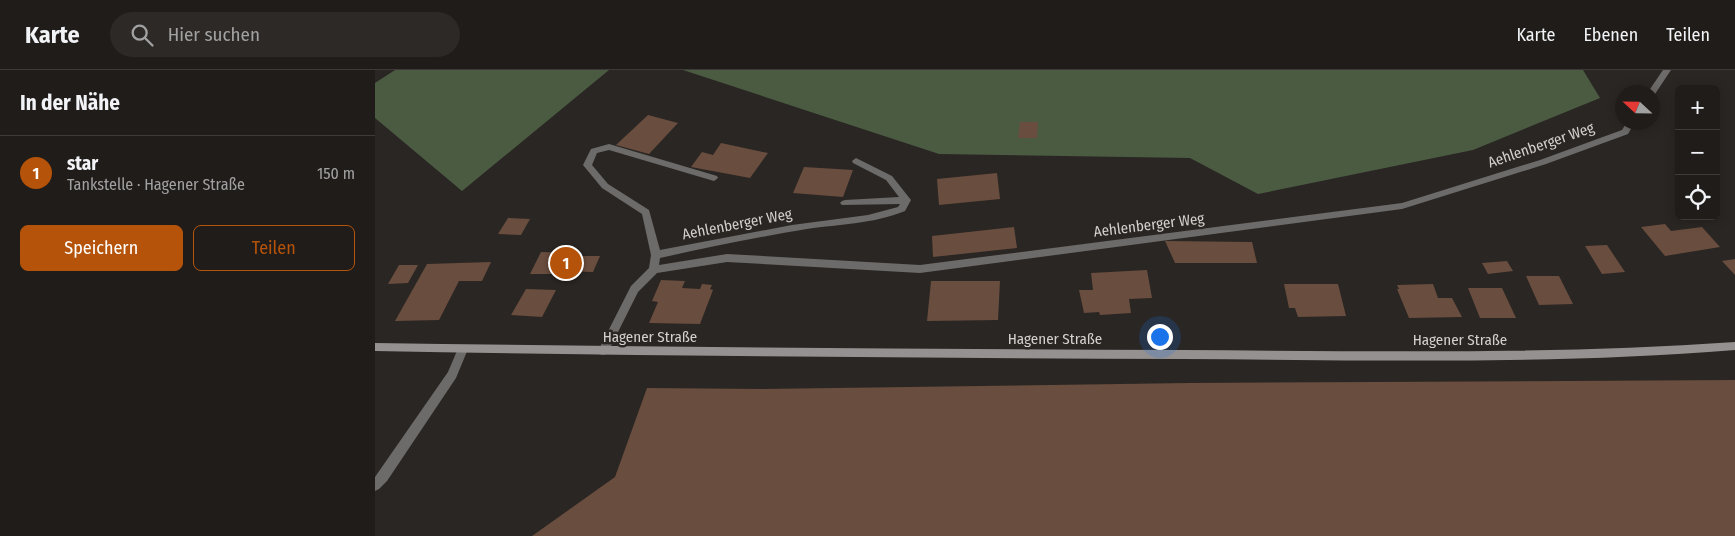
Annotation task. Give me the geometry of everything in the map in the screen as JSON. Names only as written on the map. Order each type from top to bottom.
[{"type":"main road","name":"Hagener Straße","points":[[375,347],[603,351],[1507,355],[1664,352],[1735,346]]},
{"type":"lane","points":[[1657,85],[1667,70]]},
{"type":"lane","name":"Aehlenberger Weg","points":[[654,270],[727,258],[920,269],[1402,206],[1553,158],[1626,130]]},
{"type":"lane","points":[[603,351],[634,289],[654,270],[656,255],[646,212],[605,186],[587,165],[594,151],[609,147],[715,178]]},
{"type":"lane","points":[[856,161],[889,178],[906,200]]},
{"type":"lane","points":[[845,203],[906,200]]},
{"type":"lane","name":"Aehlenberger Weg","points":[[656,255],[741,237],[814,225],[882,217],[902,209],[906,200]]},
{"type":"lane","points":[[375,485],[383,477],[452,375],[463,349]]},
{"type":"green space","points":[[395,70],[609,70],[462,191],[375,118],[375,83]]},
{"type":"green space","points":[[683,70],[1583,70],[1600,98],[1473,150],[1258,194],[1190,158],[939,154]]},
{"type":"building","points":[[648,115],[678,123],[649,154],[616,145]]},
{"type":"building","points":[[1020,122],[1038,122],[1037,138],[1018,138]]},
{"type":"building","points":[[721,143],[768,153],[750,178],[691,167],[702,152],[713,155]]},
{"type":"building","points":[[804,167],[853,170],[843,197],[793,193]]},
{"type":"building","points":[[997,173],[1000,199],[939,205],[937,179]]},
{"type":"building","points":[[508,218],[530,219],[521,235],[498,234]]},
{"type":"building","points":[[1665,224],[1671,231],[1702,227],[1720,247],[1665,256],[1641,227]]},
{"type":"building","points":[[1014,227],[1017,248],[933,257],[932,236]]},
{"type":"building","points":[[1165,241],[1252,242],[1257,263],[1175,263]]},
{"type":"building","points":[[1607,245],[1625,272],[1602,274],[1585,246]]},
{"type":"building","points":[[541,252],[571,253],[570,256],[600,256],[593,272],[561,271],[559,274],[530,274]]},
{"type":"building","points":[[1735,259],[1735,275],[1722,261]]},
{"type":"building","points":[[1507,261],[1513,271],[1488,274],[1482,263]]},
{"type":"building","points":[[491,262],[482,281],[459,281],[439,320],[395,321],[427,264]]},
{"type":"building","points":[[399,265],[418,265],[408,283],[388,284]]},
{"type":"building","points":[[1147,270],[1152,298],[1129,299],[1131,313],[1100,315],[1099,312],[1084,313],[1079,290],[1093,290],[1091,273]]},
{"type":"building","points":[[1526,276],[1559,276],[1573,304],[1539,305]]},
{"type":"building","points":[[661,280],[685,281],[682,288],[700,289],[702,284],[712,285],[710,289],[713,290],[700,324],[649,323],[658,302],[652,301]]},
{"type":"building","points":[[931,281],[1000,281],[998,320],[927,321]]},
{"type":"building","points":[[1284,284],[1338,284],[1346,316],[1298,317],[1295,308],[1289,308]]},
{"type":"building","points":[[1433,284],[1438,298],[1452,298],[1462,317],[1409,318],[1397,285]]},
{"type":"building","points":[[1468,288],[1502,288],[1516,318],[1480,318]]},
{"type":"building","points":[[526,289],[556,290],[542,317],[511,315]]},
{"type":"building","points":[[1735,380],[1735,536],[532,536],[615,477],[647,388],[761,389],[1189,383]]},
{"type":"place","name":"star","points":[[566,263]]}]
